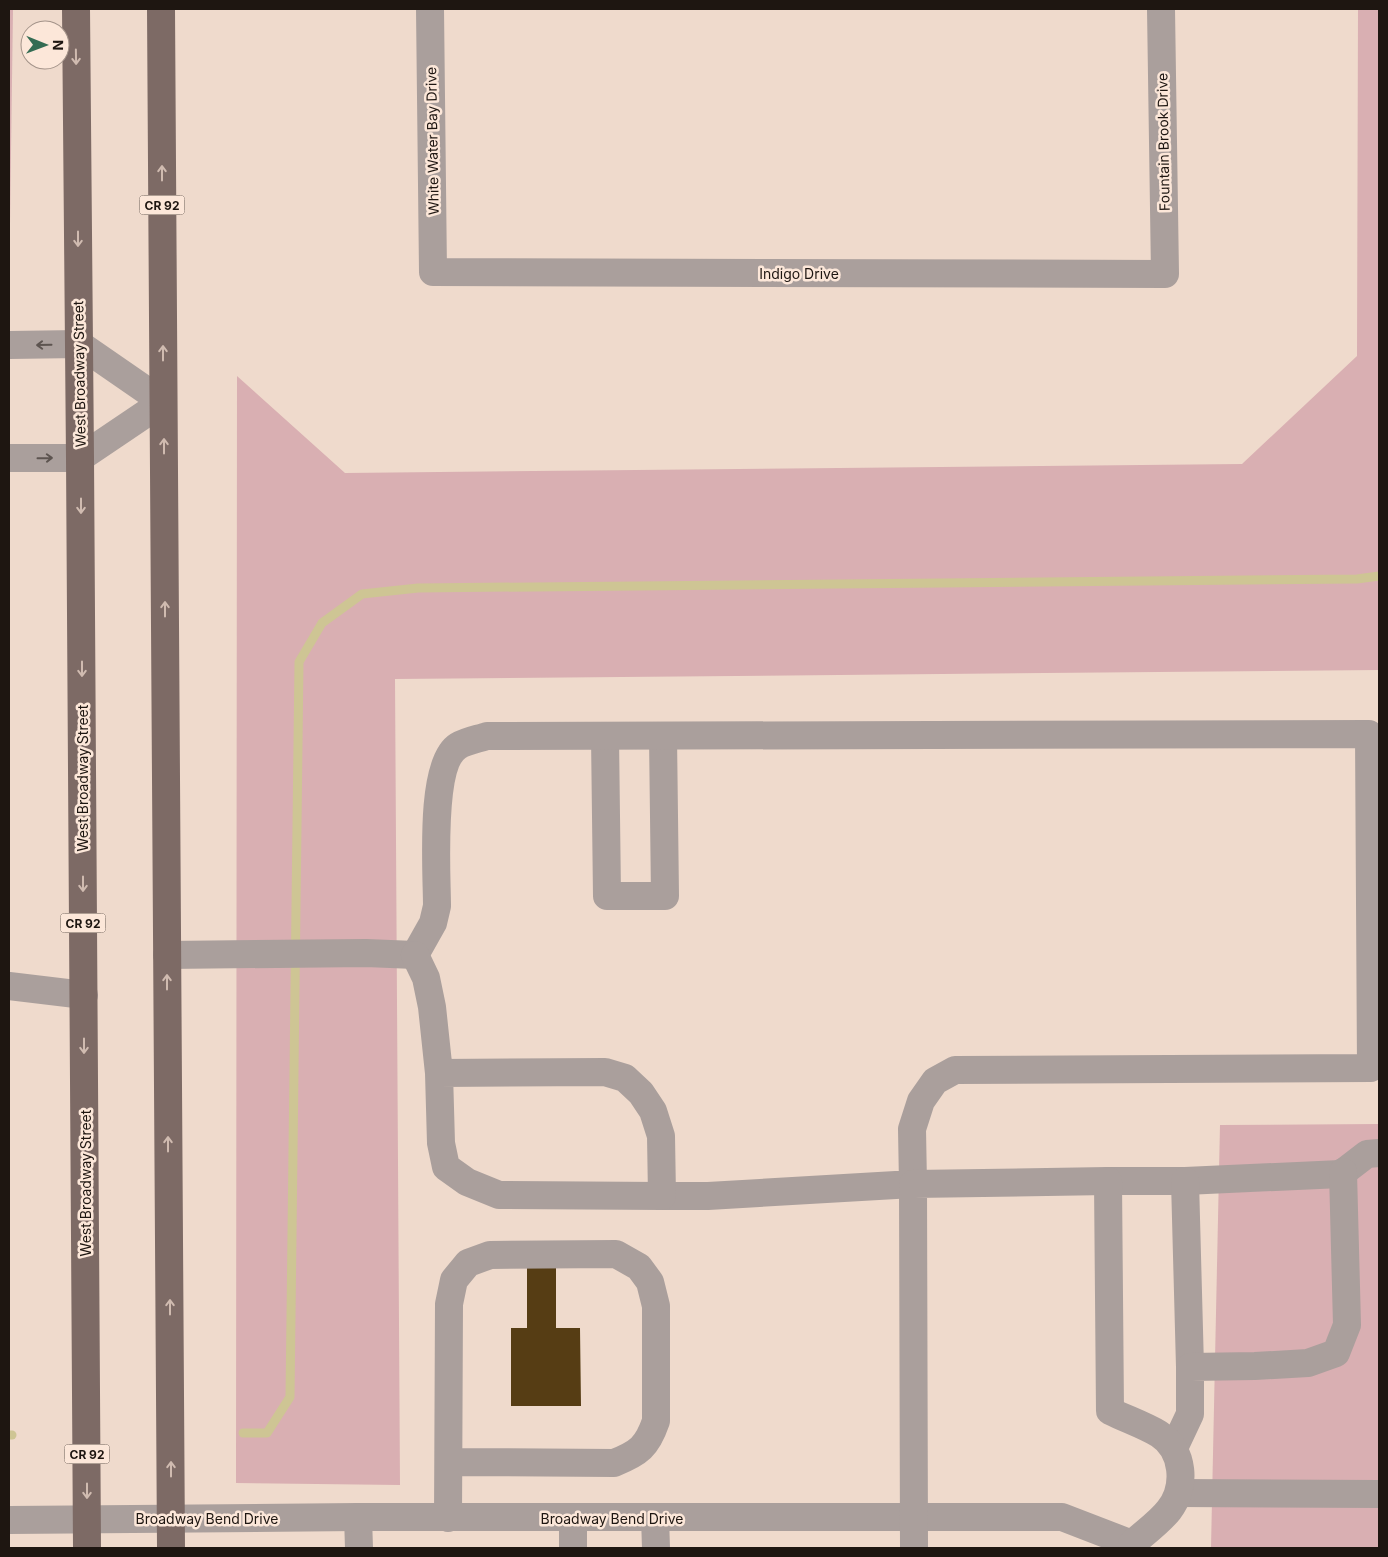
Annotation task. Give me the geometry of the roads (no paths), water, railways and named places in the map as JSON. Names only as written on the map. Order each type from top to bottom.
[{"type":"main road","name":"West Broadway Street","points":[[76,9],[87,1548]]},
{"type":"main road","name":"CR 92","points":[[161,9],[171,1548]]},
{"type":"street","name":"White Water Bay Drive","points":[[430,9],[433,272]]},
{"type":"street","name":"Fountain Brook Drive","points":[[1161,9],[1165,274]]},
{"type":"street","name":"Indigo Drive","points":[[433,272],[1165,274]]},
{"type":"street","points":[[9,345],[78,344],[163,402],[80,458],[9,458]]},
{"type":"street","points":[[415,955],[433,923],[437,906],[437,797],[444,766],[457,747],[487,736],[1369,734],[1371,1068],[954,1070],[935,1081],[921,1101],[912,1129],[914,1548]]},
{"type":"street","points":[[605,736],[607,896],[665,896],[663,736]]},
{"type":"street","points":[[167,955],[366,953],[415,955]]},
{"type":"street","points":[[415,955],[426,978],[432,1007],[439,1073],[441,1143],[446,1167],[467,1182],[499,1195],[708,1196],[913,1184],[1185,1181],[1341,1174],[1367,1154],[1379,1153]]},
{"type":"street","points":[[9,986],[84,995]]},
{"type":"street","points":[[439,1073],[605,1072],[625,1078],[641,1093],[653,1111],[661,1136],[662,1196]]},
{"type":"street","points":[[1190,1367],[1308,1363],[1336,1353],[1347,1325],[1343,1172]]},
{"type":"street","points":[[1108,1181],[1110,1411],[1160,1435],[1174,1448],[1181,1469],[1179,1493],[1169,1510],[1133,1546]]},
{"type":"street","points":[[1174,1448],[1190,1414],[1185,1181]]},
{"type":"street","points":[[448,1518],[449,1304],[454,1280],[468,1262],[490,1255],[616,1254],[639,1267],[650,1282],[656,1306],[656,1421],[650,1438],[633,1455],[614,1463],[449,1462]]},
{"type":"street","points":[[1179,1493],[1379,1494]]},
{"type":"street","points":[[358,1517],[359,1548]]},
{"type":"street","name":"Broadway Bend Drive","points":[[9,1520],[358,1517],[1062,1517],[1133,1546]]},
{"type":"street","points":[[655,1517],[656,1548]]},
{"type":"street","points":[[573,1518],[573,1548]]},
{"type":"waterway","points":[[243,1433],[267,1433],[290,1397],[299,662],[322,623],[362,594],[418,588],[1357,579],[1379,576]]}]
